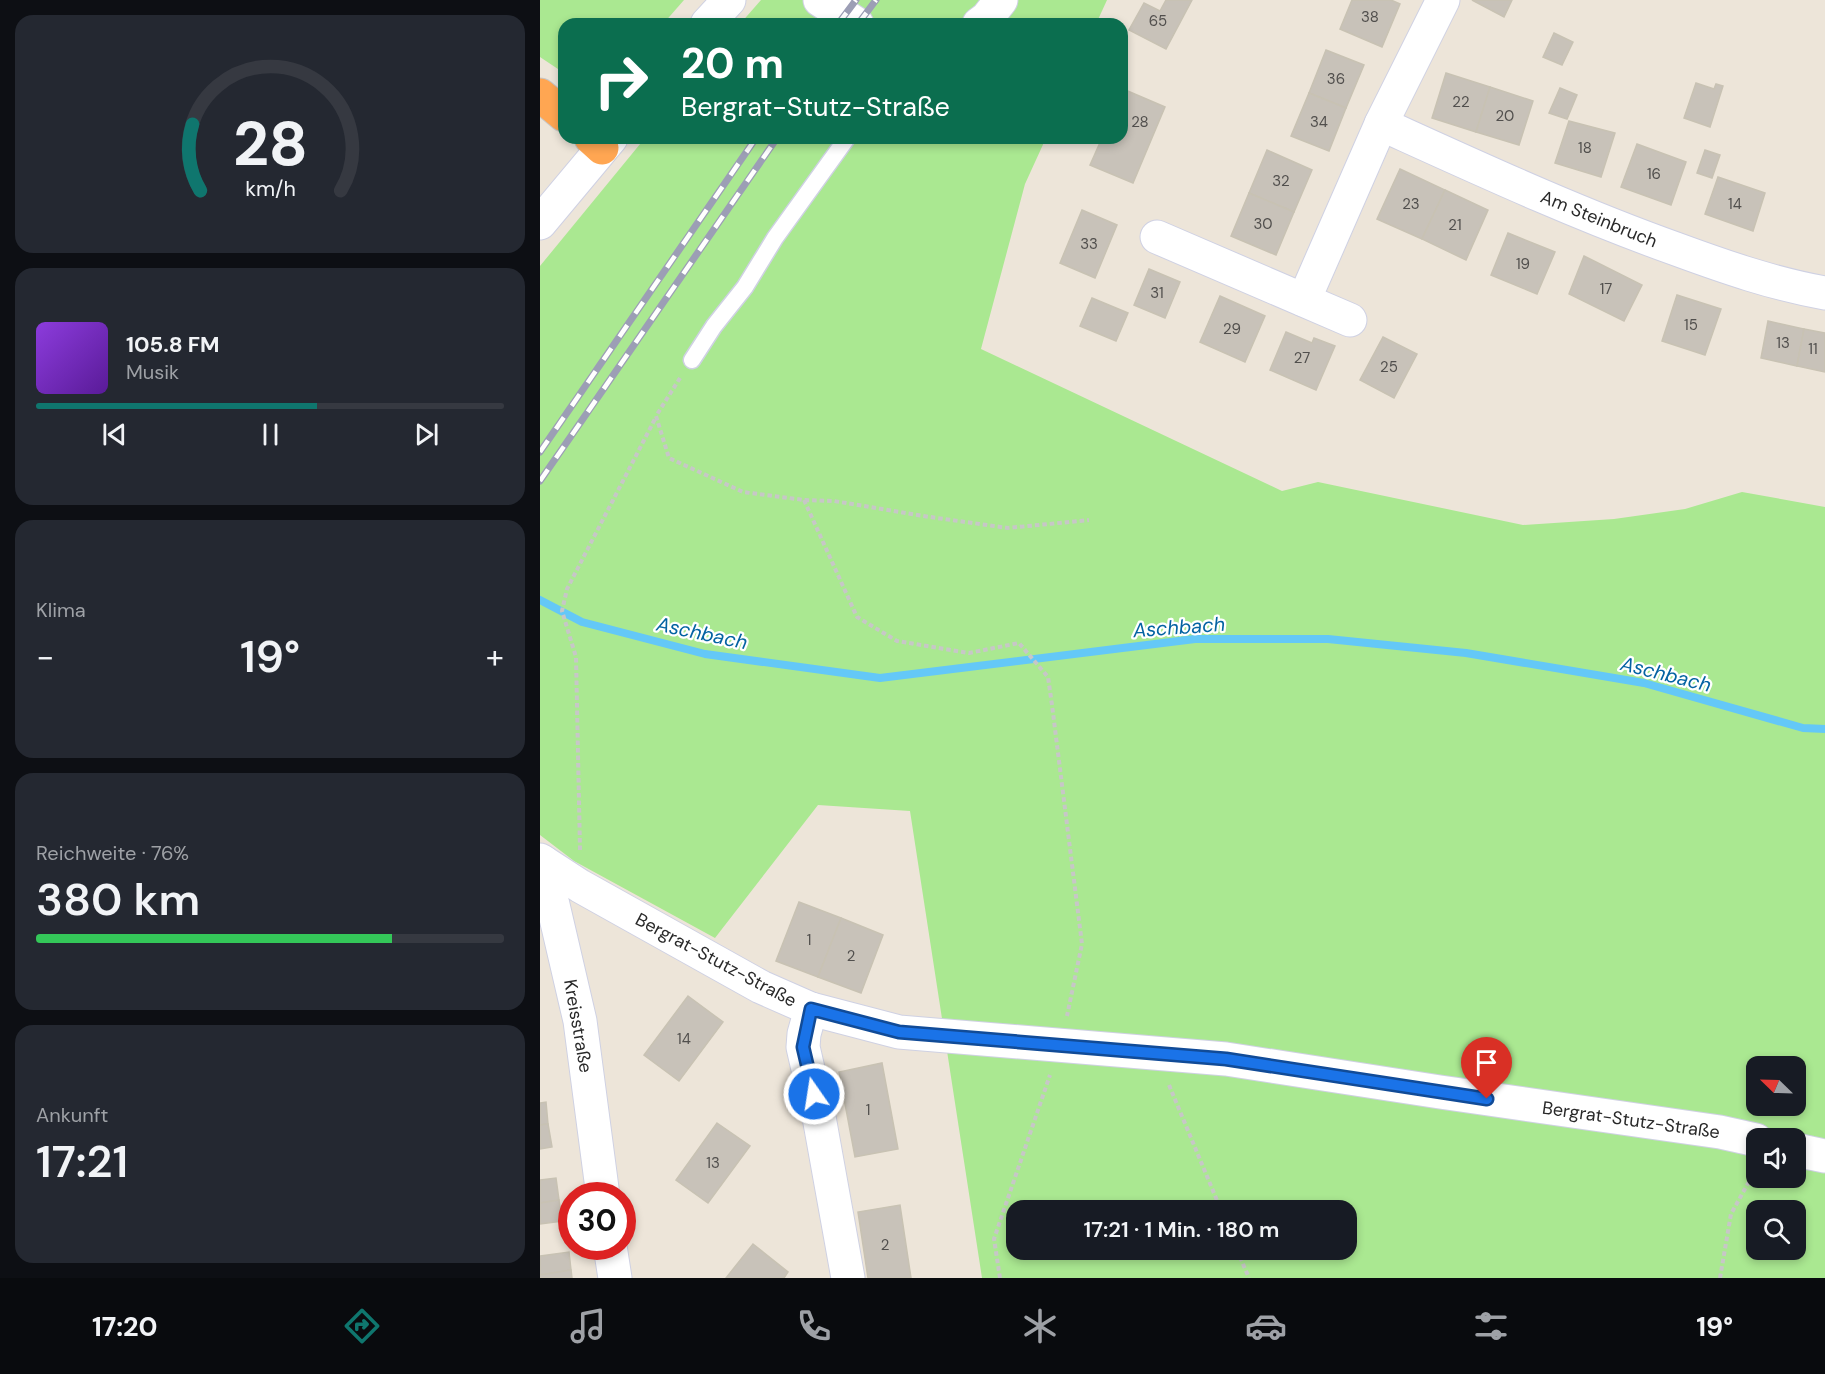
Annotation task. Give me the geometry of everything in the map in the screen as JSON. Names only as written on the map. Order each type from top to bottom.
[{"type":"highway","points":[[540,95],[558,110]]},
{"type":"street","points":[[712,18],[729,0]]},
{"type":"street","points":[[820,0],[848,18]]},
{"type":"street","points":[[987,18],[1001,0]]},
{"type":"street","points":[[1304,300],[1381,124],[1443,0]]},
{"type":"street","name":"Am Steinbruch","points":[[1381,124],[1639,236],[1751,274],[1797,288],[1825,293]]},
{"type":"street","points":[[540,223],[599,144]]},
{"type":"street","points":[[1157,237],[1350,320]]},
{"type":"street","name":"Bergrat-Stutz-Straße","points":[[542,861],[580,886],[761,987],[811,1009],[899,1032],[1226,1059],[1720,1132],[1746,1138]]},
{"type":"street","name":"Kreisstraße","points":[[542,861],[580,1022],[601,1182]]},
{"type":"street","points":[[811,1009],[803,1047],[819,1117],[848,1278]]},
{"type":"street","points":[[1806,1152],[1825,1156]]},
{"type":"street","points":[[612,1260],[615,1278]]},
{"type":"lane","points":[[692,360],[714,326],[745,287],[775,238],[844,144]]},
{"type":"path","points":[[580,886],[576,657],[562,611],[567,589],[656,416],[692,360]]},
{"type":"path","points":[[656,416],[669,458],[743,492],[804,500],[834,501],[1008,528],[1089,520]]},
{"type":"path","points":[[804,500],[857,617],[897,641],[969,653],[1019,643],[1048,677],[1082,944],[1060,1046],[994,1239],[1000,1278]]},
{"type":"path","points":[[1156,1053],[1217,1200]]},
{"type":"path","points":[[1720,1278],[1731,1214],[1746,1187]]},
{"type":"path","points":[[1241,1260],[1249,1278]]},
{"type":"green space","points":[[540,0],[684,0],[668,18],[558,18],[558,69],[540,57]]},
{"type":"green space","points":[[761,0],[1107,0],[1099,18],[745,18]]},
{"type":"green space","points":[[640,144],[1043,144],[1025,184],[981,349],[1282,491],[1318,482],[1523,525],[1614,519],[1685,509],[1742,492],[1825,507],[1825,1278],[982,1278],[910,811],[818,805],[715,938],[574,861],[540,835],[540,266]]},
{"type":"building","points":[[1166,0],[1192,0],[1166,49],[1129,30],[1144,3],[1160,11]]},
{"type":"building","points":[[1352,0],[1391,0],[1400,4],[1382,47],[1340,29]]},
{"type":"building","points":[[1472,0],[1512,0],[1504,17]]},
{"type":"building","points":[[1554,33],[1573,42],[1562,65],[1543,57]]},
{"type":"building","points":[[1326,50],[1364,65],[1346,108],[1309,93]]},
{"type":"building","points":[[1446,73],[1490,87],[1476,132],[1432,118]]},
{"type":"building","points":[[1696,83],[1714,89],[1716,84],[1723,86],[1710,127],[1684,118]]},
{"type":"building","points":[[1490,87],[1533,101],[1519,145],[1476,132]]},
{"type":"building","points":[[1560,88],[1577,95],[1567,119],[1549,113]]},
{"type":"building","points":[[1128,91],[1165,107],[1133,183],[1090,165],[1099,144],[1128,144]]},
{"type":"building","points":[[1309,93],[1346,108],[1329,151],[1291,136]]},
{"type":"building","points":[[1569,121],[1615,133],[1601,177],[1555,163]]},
{"type":"building","points":[[1637,144],[1686,162],[1671,205],[1621,187]]},
{"type":"building","points":[[1267,150],[1312,170],[1294,212],[1249,193]]},
{"type":"building","points":[[1705,150],[1720,155],[1712,178],[1697,173]]},
{"type":"building","points":[[1400,169],[1445,190],[1422,239],[1377,219]]},
{"type":"building","points":[[1718,177],[1765,193],[1753,231],[1705,214]]},
{"type":"building","points":[[1445,190],[1488,210],[1466,260],[1422,239]]},
{"type":"building","points":[[1249,193],[1294,212],[1276,255],[1231,236]]},
{"type":"building","points":[[1082,210],[1117,225],[1095,278],[1060,263]]},
{"type":"building","points":[[1508,233],[1555,252],[1537,294],[1491,275]]},
{"type":"building","points":[[1584,256],[1642,285],[1624,321],[1569,294]]},
{"type":"building","points":[[1149,269],[1180,282],[1165,318],[1134,305]]},
{"type":"building","points":[[1677,295],[1721,309],[1705,355],[1662,341]]},
{"type":"building","points":[[1220,296],[1265,316],[1245,362],[1200,342]]},
{"type":"building","points":[[1092,298],[1128,313],[1116,341],[1080,326]]},
{"type":"building","points":[[1768,321],[1804,329],[1797,366],[1761,358]]},
{"type":"building","points":[[1804,329],[1825,333],[1825,372],[1797,366]]},
{"type":"building","points":[[1286,332],[1312,343],[1314,338],[1335,346],[1316,390],[1270,370]]},
{"type":"building","points":[[1383,337],[1417,354],[1394,398],[1360,380]]},
{"type":"building","points":[[799,902],[841,918],[818,977],[776,961]]},
{"type":"building","points":[[841,918],[883,935],[861,993],[818,977]]},
{"type":"building","points":[[688,996],[723,1022],[679,1081],[644,1055]]},
{"type":"building","points":[[882,1063],[898,1149],[855,1157],[839,1072]]},
{"type":"building","points":[[546,1102],[548,1124],[540,1125],[540,1103]]},
{"type":"building","points":[[717,1123],[750,1146],[708,1203],[676,1180]]},
{"type":"building","points":[[548,1124],[552,1147],[540,1149],[540,1125]]},
{"type":"building","points":[[556,1178],[558,1200],[540,1203],[540,1180]]},
{"type":"building","points":[[558,1200],[558,1222],[540,1224],[540,1203]]},
{"type":"building","points":[[900,1205],[911,1278],[868,1278],[858,1212]]},
{"type":"building","points":[[753,1244],[788,1272],[784,1278],[726,1278]]},
{"type":"building","points":[[558,1254],[558,1260],[570,1260],[571,1270],[540,1275],[540,1256]]},
{"type":"building","points":[[571,1270],[572,1278],[540,1278],[540,1275]]},
{"type":"waterway","name":"Aschbach","points":[[540,600],[582,622],[705,654],[880,678],[1195,639],[1328,639],[1466,653],[1644,683],[1803,728],[1825,729]]},
{"type":"railway","points":[[842,18],[856,0]]},
{"type":"railway","points":[[862,18],[876,0]]},
{"type":"railway","points":[[540,452],[752,144]]},
{"type":"railway","points":[[540,481],[773,144]]},
{"type":"route","points":[[814,1094],[803,1047],[811,1009],[899,1032],[1226,1059],[1487,1099]]}]
